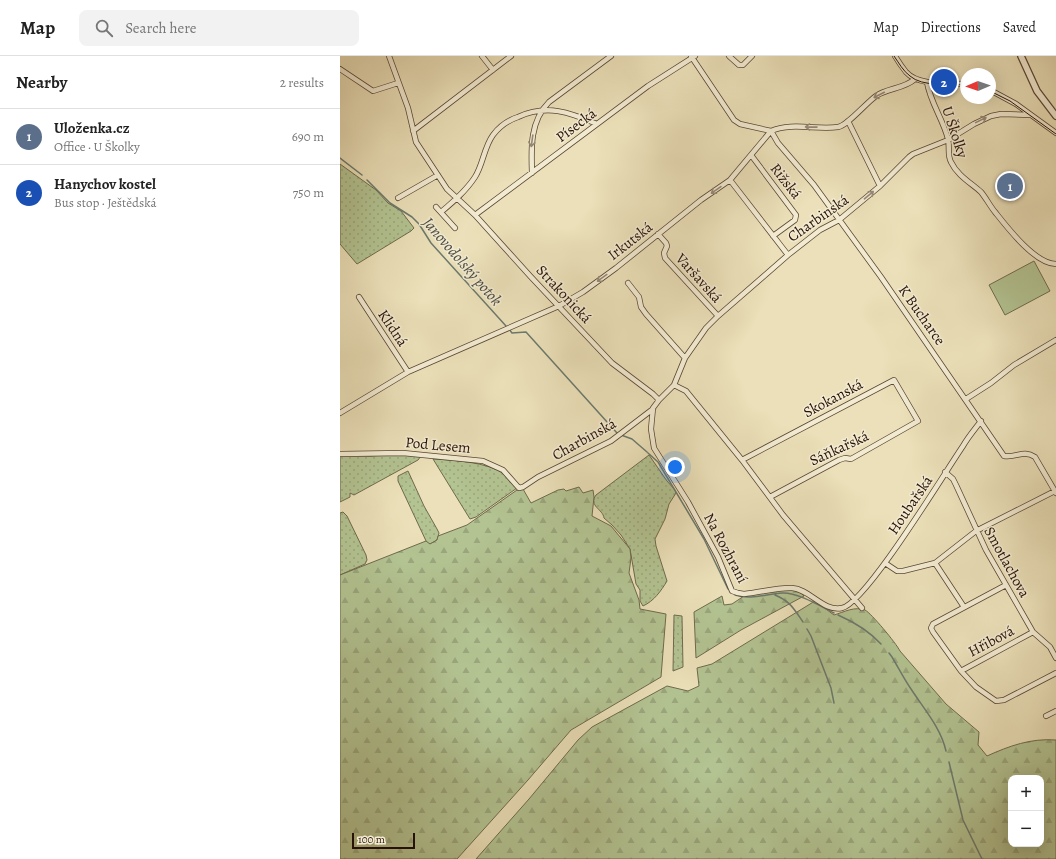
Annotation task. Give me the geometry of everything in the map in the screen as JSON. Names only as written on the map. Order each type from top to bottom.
[{"type":"street","name":"Strakonická","points":[[389,56],[408,108],[416,142],[447,189],[475,215],[612,363],[659,400]]},
{"type":"street","points":[[482,56],[493,70]]},
{"type":"street","points":[[414,131],[511,56]]},
{"type":"street","points":[[532,173],[531,154],[534,128],[542,110],[549,102],[610,56]]},
{"type":"street","points":[[729,56],[739,65],[743,65],[752,56]]},
{"type":"street","points":[[895,56],[906,72],[914,79],[927,82],[960,84]]},
{"type":"street","points":[[1021,56],[1038,91],[1055,114]]},
{"type":"street","points":[[693,57],[734,120],[740,124],[771,131],[781,127],[840,127],[867,102],[877,95],[910,84],[914,79]]},
{"type":"street","name":"Písecká","points":[[475,215],[648,86],[693,57]]},
{"type":"street","points":[[340,69],[373,91],[398,83]]},
{"type":"street","name":"U Školky","points":[[927,82],[930,96],[948,140],[948,154],[954,168],[982,193],[996,213],[1029,250],[1043,260],[1056,264]]},
{"type":"street","points":[[996,93],[1003,96],[1056,133]]},
{"type":"street","points":[[441,212],[470,185],[476,175],[493,135],[510,120],[530,112],[542,110],[561,111],[574,114],[597,124]]},
{"type":"street","name":"Charbinská","points":[[659,400],[674,385],[685,358],[706,328],[718,316],[788,255],[820,230],[839,220],[880,186],[913,154],[948,140],[974,124],[991,116],[1001,114],[1031,115]]},
{"type":"street","points":[[848,121],[880,186]]},
{"type":"street","name":"Irkutská","points":[[340,413],[408,372],[558,306],[590,287],[701,200],[730,180],[771,131]]},
{"type":"street","name":"K Bucharce","points":[[771,131],[778,143],[814,185],[881,277],[1004,456],[1012,457],[1023,453],[1030,454],[1035,457],[1055,492]]},
{"type":"street","name":"Rižská","points":[[751,155],[796,215],[795,220],[773,236]]},
{"type":"street","points":[[398,198],[438,175]]},
{"type":"street","points":[[730,180],[788,255]]},
{"type":"street","points":[[436,208],[455,228]]},
{"type":"street","name":"Varšavská","points":[[658,234],[668,246],[664,253],[665,258],[718,316]]},
{"type":"street","points":[[628,283],[639,297],[640,307],[685,358]]},
{"type":"street","name":"Klidná","points":[[359,297],[408,372]]},
{"type":"street","points":[[966,399],[991,384],[1014,365],[1056,340]]},
{"type":"street","name":"Skokanská","points":[[742,460],[894,380],[918,421]]},
{"type":"street","points":[[674,385],[686,391],[742,460],[783,515],[862,608]]},
{"type":"street","name":"Na Rozhraní","points":[[659,400],[654,408],[651,429],[654,448],[688,502],[718,557],[732,590],[738,594],[744,594],[794,588],[802,591],[826,606],[836,609],[849,606],[855,599]]},
{"type":"street","name":"Charbinská","points":[[523,487],[538,477],[611,441],[654,408]]},
{"type":"street","name":"Sáňkařská","points":[[770,496],[839,460],[845,458],[851,459],[918,421]]},
{"type":"street","name":"Houbařská","points":[[855,599],[908,530],[945,472],[981,421]]},
{"type":"street","name":"Pod Lesem","points":[[340,454],[403,453],[483,461],[503,470],[516,486],[519,488],[523,487]]},
{"type":"street","name":"Smotlachova","points":[[945,472],[953,479],[976,531],[1033,632],[1050,647],[1056,658]]},
{"type":"street","points":[[884,563],[897,571],[903,571],[935,563],[976,531],[1055,492]]},
{"type":"street","points":[[935,563],[964,607]]},
{"type":"street","points":[[1006,585],[934,624],[931,628],[933,632],[961,671],[976,687],[996,701],[1004,700],[1056,673]]},
{"type":"street","name":"Hřibová","points":[[961,671],[1033,632]]},
{"type":"street","points":[[1046,716],[1056,711]]},
{"type":"green space","points":[[340,164],[376,190],[388,203],[401,211],[414,228],[357,264],[340,244]]},
{"type":"green space","points":[[1034,261],[1050,291],[1005,315],[989,285]]},
{"type":"green space","points":[[401,454],[421,456],[418,460],[354,495],[350,493],[350,497],[340,502],[340,455],[370,456]]},
{"type":"green space","points":[[649,455],[676,493],[669,504],[665,519],[655,539],[667,581],[657,595],[643,606],[640,601],[640,590],[636,584],[630,549],[621,535],[604,518],[595,505],[594,499],[596,495]]},
{"type":"green space","points":[[433,459],[470,462],[489,467],[508,477],[517,488],[476,517],[470,519]]},
{"type":"green space","points":[[408,471],[424,506],[439,533],[437,540],[430,544],[427,543],[398,481],[398,476]]},
{"type":"green space","points":[[579,487],[583,493],[593,490],[594,497],[592,516],[611,526],[630,549],[631,558],[629,573],[639,600],[640,609],[666,614],[661,677],[571,730],[457,859],[340,859],[340,575],[426,541],[430,544],[437,540],[438,536],[467,525],[517,490],[523,489],[531,503],[558,490],[564,489],[566,491]]},
{"type":"green space","points":[[343,512],[347,516],[367,560],[365,564],[340,575],[340,513]]},
{"type":"green space","points":[[777,590],[795,591],[804,596],[741,630],[696,658],[694,612],[722,596],[724,605],[732,604],[744,596]]},
{"type":"green space","points":[[815,601],[834,615],[853,609],[865,610],[883,629],[946,704],[979,732],[978,745],[987,756],[1020,744],[1038,740],[1056,740],[1056,859],[476,859],[578,740],[592,727],[667,686],[688,691],[699,686],[697,668],[712,664]]},
{"type":"green space","points":[[674,615],[682,616],[683,667],[673,671]]},
{"type":"waterway","name":"Janovodolský potok","points":[[340,158],[362,175]]},
{"type":"waterway","name":"Janovodolský potok","points":[[367,180],[390,203],[412,217],[419,224],[431,243],[506,326]]},
{"type":"waterway","name":"Janovodolský potok","points":[[509,329],[512,333],[526,332],[617,433]]},
{"type":"waterway","name":"Janovodolský potok","points":[[621,435],[632,439],[647,452]]},
{"type":"waterway","name":"Janovodolský potok","points":[[648,453],[658,462],[704,539],[728,589]]},
{"type":"waterway","name":"Janovodolský potok","points":[[735,595],[753,597],[788,593],[808,600],[834,613]]},
{"type":"waterway","points":[[775,595],[788,603],[803,622]]},
{"type":"waterway","name":"Janovodolský potok","points":[[838,615],[861,627],[881,644]]},
{"type":"waterway","points":[[807,629],[831,688],[834,703]]},
{"type":"waterway","name":"Janovodolský potok","points":[[889,653],[936,727],[944,743],[946,751]]},
{"type":"waterway","name":"Janovodolský potok","points":[[949,762],[963,820],[982,859]]},
{"type":"tram line","points":[[894,56],[905,72],[915,80],[944,85],[960,85]]},
{"type":"tram line","points":[[996,94],[1010,101],[1056,134]]},
{"type":"place","name":"Hanychov kostel","points":[[944,82]]},
{"type":"place","name":"Uloženka.cz","points":[[1010,186]]}]
